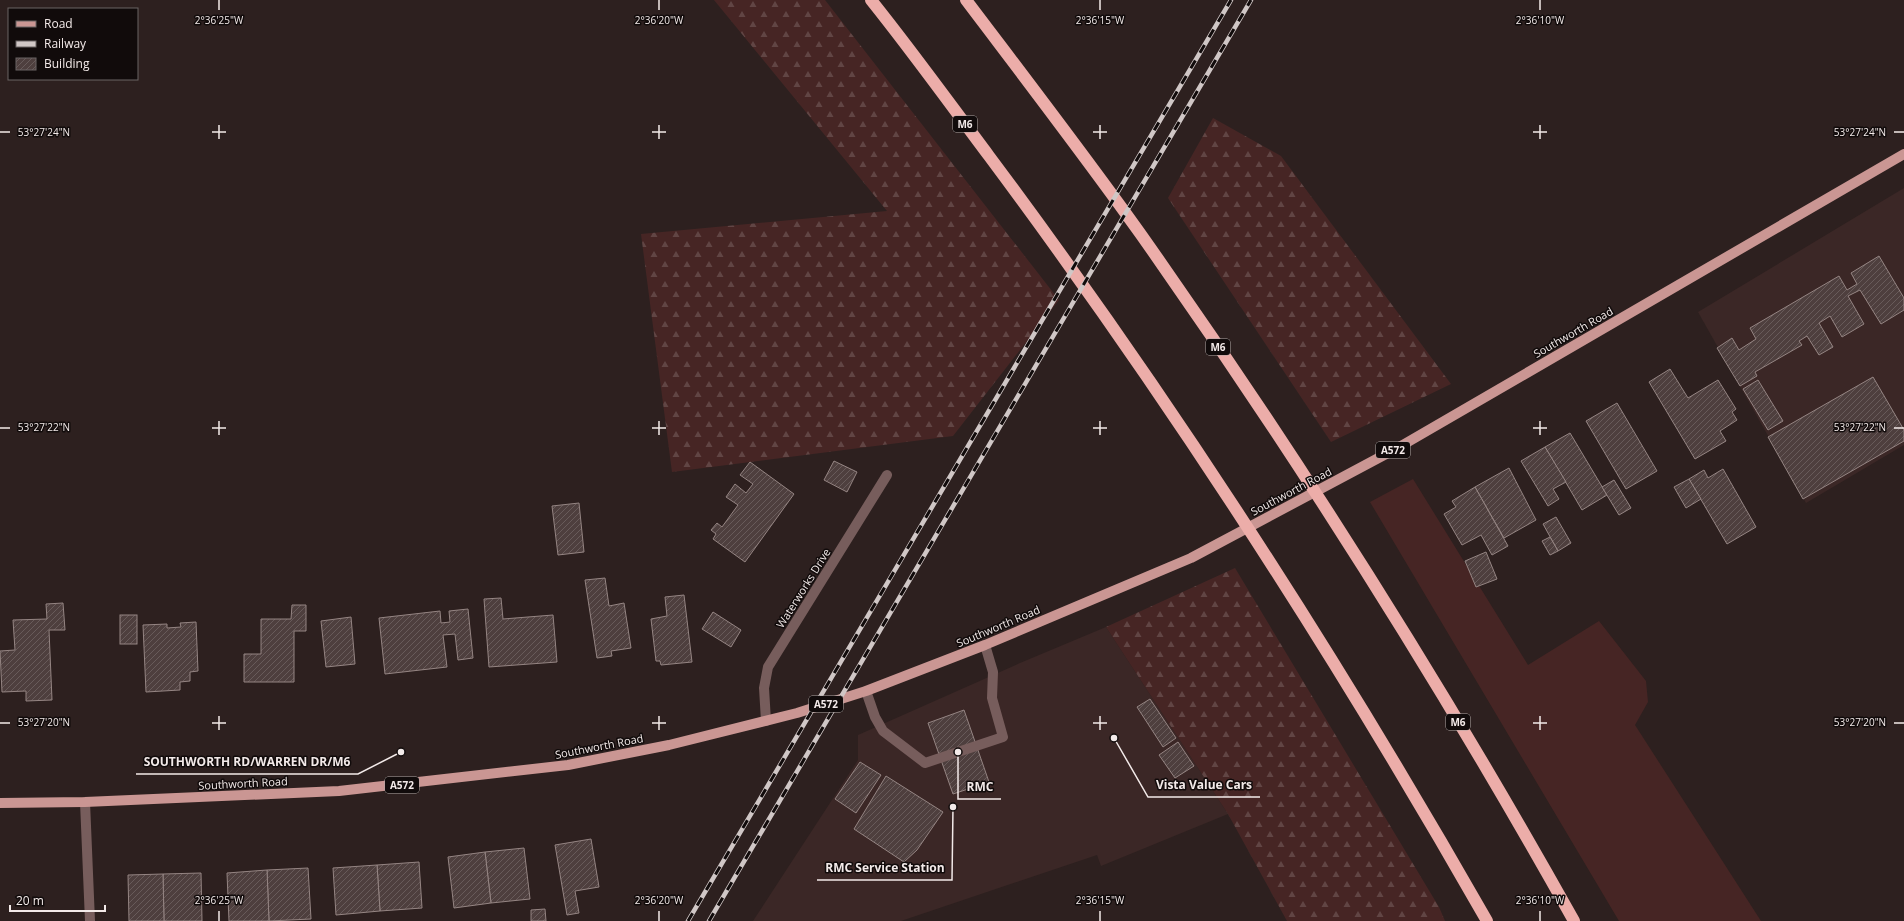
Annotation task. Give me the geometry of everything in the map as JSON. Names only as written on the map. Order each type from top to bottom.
[{"type":"highway","name":"M6","points":[[871,0],[1100,307],[1226,493],[1366,716],[1487,921]]},
{"type":"highway","name":"M6","points":[[966,0],[1142,236],[1337,527],[1393,614],[1448,704],[1574,921]]},
{"type":"main road","name":"Southworth Road","points":[[0,803],[86,802],[339,791],[568,765],[669,745],[766,721],[797,713],[866,691],[985,645],[1191,558],[1394,450],[1904,154]]},
{"type":"street","name":"Waterworks Drive","points":[[766,721],[764,688],[768,667],[887,474]]},
{"type":"street","points":[[866,691],[875,717],[883,731],[925,763],[1003,737],[992,698],[993,672],[985,645]]},
{"type":"street","points":[[86,802],[90,921]]},
{"type":"shaded area","points":[[1904,188],[1904,445],[1806,503],[1698,312]]},
{"type":"shaded area","points":[[1106,627],[1228,814],[1101,866],[1097,855],[901,921],[753,921],[858,760],[858,735],[1020,663]]},
{"type":"green space","points":[[714,0],[825,0],[1059,300],[953,436],[672,472],[641,234],[887,211]]},
{"type":"green space","points":[[1213,118],[1281,156],[1451,384],[1331,442],[1168,198]]},
{"type":"green space","points":[[1413,479],[1528,665],[1599,621],[1646,681],[1648,702],[1635,725],[1761,921],[1619,921],[1370,502]]},
{"type":"green space","points":[[1235,568],[1439,907],[1445,921],[1287,921],[1228,814],[1106,627]]},
{"type":"building","points":[[1879,256],[1904,298],[1904,310],[1881,324],[1860,290],[1848,296],[1864,324],[1842,337],[1830,316],[1819,323],[1833,347],[1819,355],[1807,336],[1799,341],[1802,345],[1755,372],[1757,376],[1740,386],[1717,348],[1732,338],[1739,350],[1756,339],[1750,328],[1839,276],[1847,290],[1857,284],[1851,273]]},
{"type":"building","points":[[1670,369],[1688,398],[1718,380],[1736,409],[1732,412],[1737,420],[1720,431],[1726,441],[1695,459],[1649,382]]},
{"type":"building","points":[[1873,377],[1904,430],[1904,441],[1803,499],[1768,437]]},
{"type":"building","points":[[1758,380],[1783,421],[1768,430],[1743,389]]},
{"type":"building","points":[[1617,403],[1657,471],[1626,489],[1586,421]]},
{"type":"building","points":[[1570,433],[1607,495],[1582,510],[1545,447]]},
{"type":"building","points":[[1545,447],[1566,482],[1553,489],[1559,499],[1548,506],[1521,461]]},
{"type":"building","points":[[834,461],[857,472],[847,492],[824,480]]},
{"type":"building","points":[[750,462],[794,494],[745,562],[713,539],[716,534],[711,530],[717,523],[722,527],[738,505],[726,497],[735,484],[746,493],[753,484],[740,475]]},
{"type":"building","points":[[1509,468],[1536,520],[1504,538],[1475,487]]},
{"type":"building","points":[[1723,469],[1756,527],[1727,544],[1689,479],[1704,470],[1708,478]]},
{"type":"building","points":[[1689,479],[1701,499],[1686,508],[1674,487]]},
{"type":"building","points":[[1614,480],[1631,508],[1619,515],[1602,487]]},
{"type":"building","points":[[1475,487],[1508,546],[1492,555],[1481,535],[1462,545],[1444,514],[1456,507],[1452,501]]},
{"type":"building","points":[[579,503],[584,552],[558,555],[552,506]]},
{"type":"building","points":[[1556,517],[1571,543],[1558,551],[1543,524]]},
{"type":"building","points":[[1550,537],[1558,551],[1550,555],[1542,541]]},
{"type":"building","points":[[1486,552],[1497,579],[1476,587],[1465,561]]},
{"type":"building","points":[[605,578],[609,606],[624,603],[631,648],[611,651],[612,656],[597,658],[585,580]]},
{"type":"building","points":[[684,595],[692,662],[661,665],[660,661],[656,661],[651,619],[667,616],[665,597]]},
{"type":"building","points":[[501,598],[503,619],[553,615],[557,662],[489,667],[484,599]]},
{"type":"building","points":[[63,603],[65,630],[49,630],[52,700],[26,701],[26,691],[2,692],[0,651],[15,650],[13,620],[47,619],[46,604]]},
{"type":"building","points":[[292,605],[306,605],[306,631],[294,631],[294,682],[244,682],[244,654],[261,654],[261,619],[291,619]]},
{"type":"building","points":[[468,609],[473,658],[458,660],[455,634],[443,635],[447,667],[385,674],[379,618],[440,611],[441,623],[450,622],[449,611]]},
{"type":"building","points":[[713,612],[741,630],[731,647],[702,629]]},
{"type":"building","points":[[120,615],[137,615],[137,644],[120,644]]},
{"type":"building","points":[[351,617],[355,664],[326,667],[321,621]]},
{"type":"building","points":[[196,622],[198,671],[190,672],[190,681],[180,682],[180,690],[146,692],[143,625],[167,624],[167,628],[181,627],[180,623]]},
{"type":"building","points":[[1150,699],[1176,738],[1163,747],[1137,707]]},
{"type":"building","points":[[964,710],[989,782],[953,794],[928,723]]},
{"type":"building","points":[[1178,742],[1194,766],[1175,778],[1159,755]]},
{"type":"building","points":[[860,762],[881,775],[856,813],[835,799]]},
{"type":"building","points":[[886,776],[943,812],[917,850],[904,862],[854,829]]},
{"type":"building","points":[[591,839],[599,887],[575,891],[579,913],[567,915],[555,845]]},
{"type":"building","points":[[524,848],[530,899],[491,903],[485,852]]},
{"type":"building","points":[[485,852],[491,903],[454,908],[448,857]]},
{"type":"building","points":[[419,862],[422,908],[380,911],[377,865]]},
{"type":"building","points":[[377,865],[380,911],[336,915],[333,868]]},
{"type":"building","points":[[308,868],[311,919],[269,921],[267,870]]},
{"type":"building","points":[[267,870],[269,921],[229,921],[227,873]]},
{"type":"building","points":[[201,873],[202,921],[164,921],[163,874]]},
{"type":"building","points":[[163,874],[164,921],[129,921],[128,875]]},
{"type":"building","points":[[545,909],[546,921],[531,921],[531,910]]},
{"type":"railway","points":[[688,921],[1231,0]]},
{"type":"railway","points":[[709,921],[1251,0]]},
{"type":"place","name":"Vista Value Cars","points":[[1114,738]]},
{"type":"place","name":"SOUTHWORTH RD/WARREN DR/M6","points":[[401,752]]},
{"type":"place","name":"RMC","points":[[958,752]]},
{"type":"place","name":"RMC Service Station","points":[[953,807]]}]
